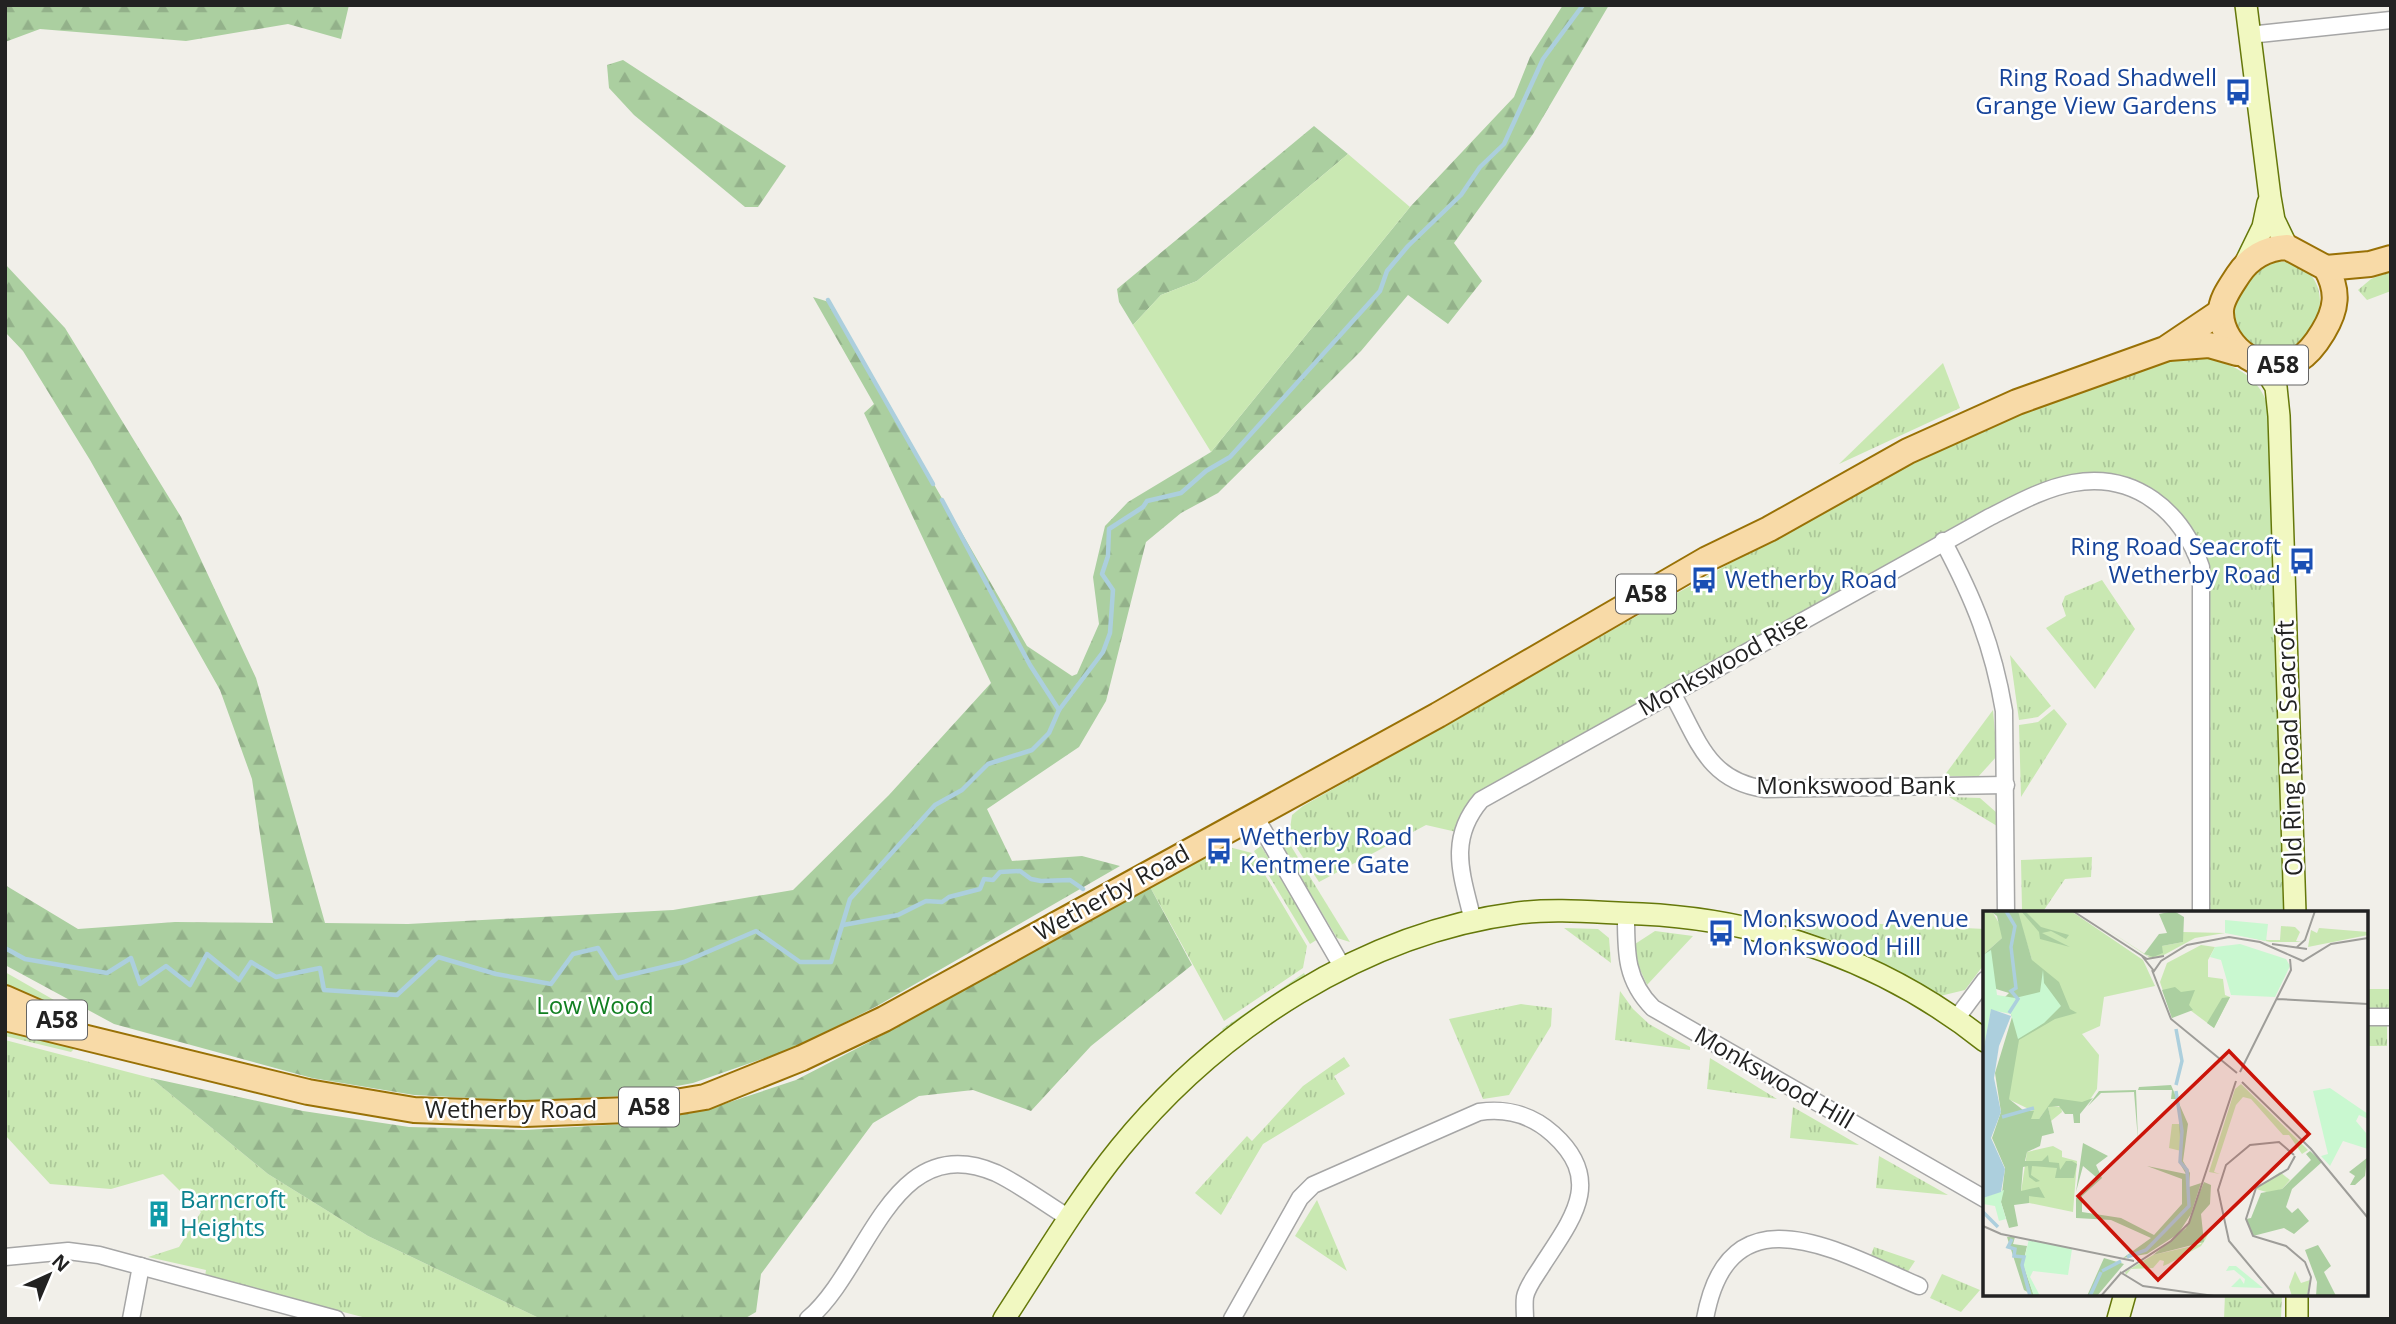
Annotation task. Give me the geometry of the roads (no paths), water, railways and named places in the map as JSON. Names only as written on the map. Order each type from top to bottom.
[{"type":"main road","points":[[2220,312],[2227,291],[2244,266],[2261,253],[2287,247],[2326,268],[2334,282],[2335,302]]},
{"type":"main road","name":"A58","points":[[2326,268],[2380,261]]},
{"type":"main road","name":"A58","points":[[2165,349],[2209,345],[2237,352],[2261,363],[2287,364],[2299,360],[2323,332],[2335,302],[2380,261]]},
{"type":"main road","name":"A58","points":[[2165,349],[2220,312],[2224,331],[2237,352]]},
{"type":"main road","name":"Wetherby Road","points":[[5,1018],[308,1092],[414,1110],[525,1114],[628,1110],[705,1097],[802,1058],[884,1019],[1438,715],[1707,559],[1769,529],[1908,452],[2017,402],[2165,349]]},
{"type":"main road","name":"Wetherby Road","points":[[5,998],[108,1042]]},
{"type":"street","points":[[2246,5],[2270,197],[2274,220],[2287,247]]},
{"type":"street","points":[[2249,35],[2391,20]]},
{"type":"street","points":[[2244,266],[2263,227],[2270,197]]},
{"type":"street","name":"Old Ring Road Seacroft","points":[[2279,416],[2291,374],[2299,360]]},
{"type":"street","name":"Old Ring Road Seacroft","points":[[2261,363],[2276,387],[2279,416],[2295,911]]},
{"type":"street","name":"Monkswood Rise","points":[[1473,921],[1458,853],[1461,833],[1468,816],[1481,800],[1943,541],[2048,491],[2071,483],[2098,480],[2148,495],[2169,512],[2188,534],[2201,567],[2201,911]]},
{"type":"street","points":[[1943,541],[1975,601],[1993,653],[2004,711],[2006,911]]},
{"type":"street","name":"Monkswood Bank","points":[[1672,693],[1707,757],[1722,774],[1741,786],[1765,789],[2006,785]]},
{"type":"street","points":[[1255,816],[1343,968]]},
{"type":"street","points":[[1004,1319],[1069,1218],[1121,1146],[1183,1082],[1289,1000],[1343,968],[1388,946],[1433,930],[1473,921],[1551,911],[1626,914],[1726,923],[1792,939],[1858,964],[1956,1019],[1983,1039]]},
{"type":"street","name":"Monkswood Hill","points":[[1626,914],[1628,966],[1633,984],[1653,1008],[1983,1198]]},
{"type":"street","points":[[1956,1019],[1983,983]]},
{"type":"street","points":[[2368,1017],[2391,1017]]},
{"type":"street","points":[[1232,1319],[1300,1198],[1313,1185],[1479,1112],[1503,1108],[1530,1118],[1550,1130],[1570,1150],[1579,1173],[1581,1191],[1577,1212],[1525,1296],[1525,1319]]},
{"type":"street","points":[[808,1319],[837,1286],[900,1190],[925,1171],[959,1164],[978,1167],[998,1174],[1069,1218]]},
{"type":"street","points":[[1705,1319],[1714,1282],[1726,1263],[1742,1249],[1773,1237],[1810,1240],[1919,1286]]},
{"type":"street","points":[[5,1257],[68,1251],[141,1265],[336,1319]]},
{"type":"street","points":[[131,1319],[141,1265]]},
{"type":"street","points":[[2118,1319],[2124,1296]]},
{"type":"street","points":[[2297,1296],[2297,1319]]},
{"type":"waterway","points":[[5,948],[25,959],[107,973],[131,958],[140,984],[166,966],[190,985],[207,954],[239,980],[251,962],[276,977],[320,968],[324,990],[397,995],[438,957],[496,974],[551,984],[573,954],[598,948],[617,978],[684,962],[756,931],[800,962],[831,962],[850,899],[935,805],[962,790],[988,764],[1032,750],[1049,733],[1059,710],[1103,652],[1110,633],[1113,590],[1102,574],[1108,556],[1109,529],[1143,507],[1147,501],[1181,493],[1206,471],[1230,457],[1380,291],[1387,271],[1408,246],[1461,195],[1480,167],[1504,144],[1543,59],[1583,5]]},
{"type":"waterway","points":[[828,300],[933,484]]},
{"type":"waterway","points":[[942,500],[1030,665],[1059,710]]},
{"type":"waterway","points":[[843,925],[898,915],[926,901],[942,902],[949,897],[980,889],[984,879],[993,880],[1000,872],[1020,871],[1031,879],[1041,881],[1070,880],[1083,889]]},
{"type":"place","name":"Ring Road Shadwell Grange View Gardens","points":[[2238,92]]},
{"type":"place","name":"Ring Road Seacroft Wetherby Road","points":[[2302,561]]},
{"type":"place","name":"Wetherby Road","points":[[1704,580]]},
{"type":"place","name":"Wetherby Road Kentmere Gate","points":[[1219,851]]},
{"type":"place","name":"Monkswood Avenue Monkswood Hill","points":[[1721,933]]},
{"type":"place","name":"Barncroft Heights","points":[[159,1214]]},
{"type":"park label","name":"Low Wood","points":[[595,1006]]}]
